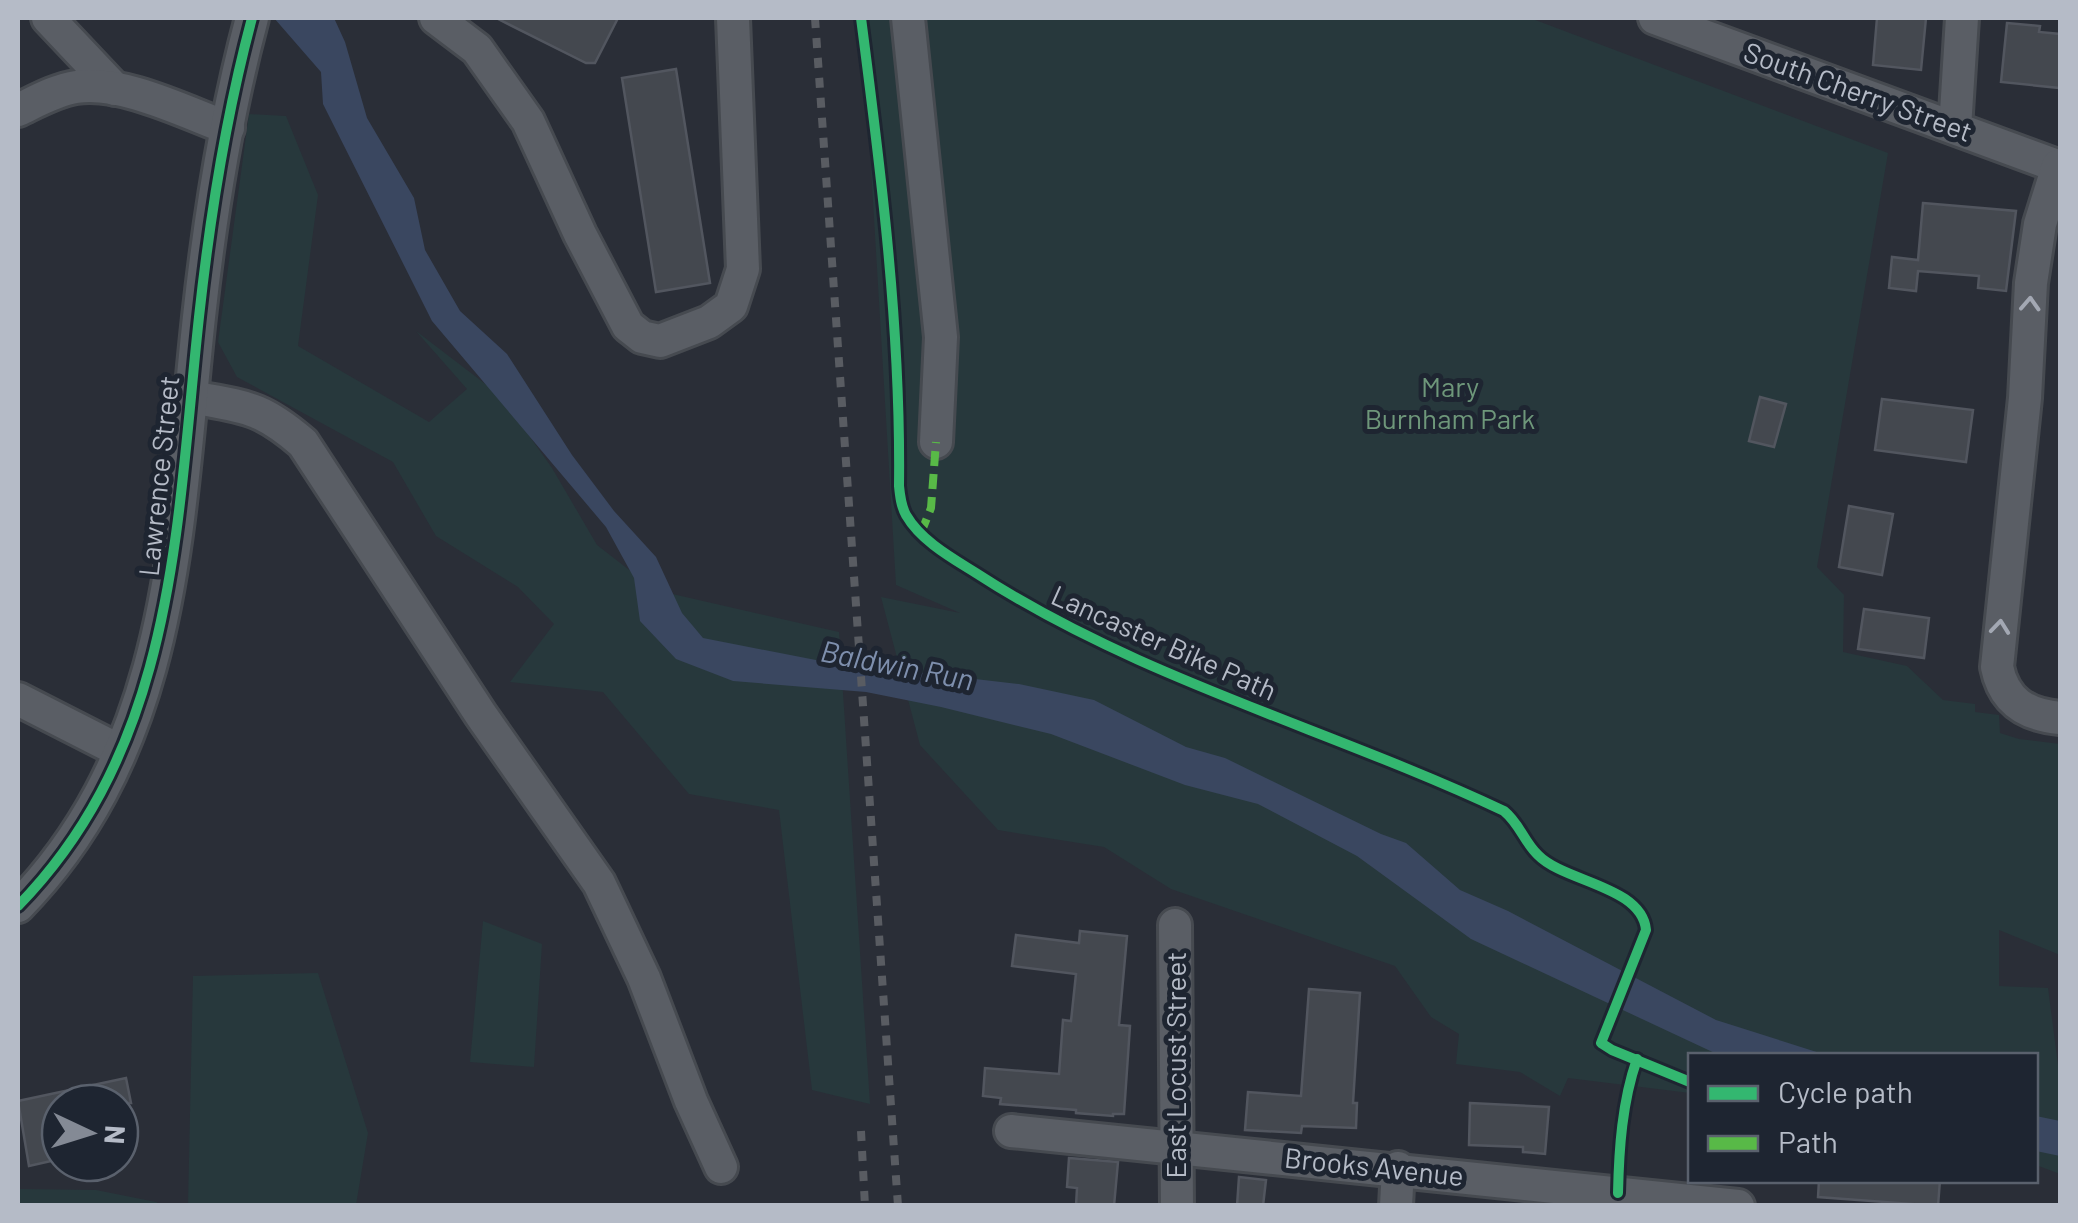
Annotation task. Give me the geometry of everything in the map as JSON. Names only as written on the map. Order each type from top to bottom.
[{"type":"street","points":[[48,18],[115,89]]},
{"type":"street","name":"Lawrence Street","points":[[18,906],[61,856],[120,751],[148,679],[163,626],[178,532],[216,187],[252,18]]},
{"type":"street","points":[[436,18],[477,49],[528,120],[580,234],[628,326],[642,338],[660,341],[709,322],[731,306],[743,269],[734,18]]},
{"type":"street","points":[[908,18],[940,337],[936,442]]},
{"type":"street","name":"South Cherry Street","points":[[1655,18],[1726,30],[1955,128],[2059,167]]},
{"type":"street","points":[[1955,128],[1962,18]]},
{"type":"street","points":[[18,110],[74,87],[99,86],[228,128]]},
{"type":"street","points":[[2044,716],[2016,705],[2000,682],[1997,653],[2025,398],[2031,282],[2040,224],[2059,167]]},
{"type":"street","points":[[191,398],[249,407],[273,418],[304,442],[481,715],[599,882],[644,978],[721,1168]]},
{"type":"street","points":[[18,700],[120,751]]},
{"type":"street","name":"East Locust Street","points":[[1175,925],[1176,1206]]},
{"type":"street","name":"Brooks Avenue","points":[[1011,1131],[1398,1168],[1606,1198],[1738,1206]]},
{"type":"street","points":[[1396,1206],[1398,1168]]},
{"type":"green space","name":"Mary Burnham Park","points":[[862,18],[1530,18],[1888,153],[1817,567],[1844,595],[1843,652],[1907,666],[1943,700],[1975,704],[1975,712],[1999,715],[2000,733],[2060,744],[2060,955],[1999,930],[1999,986],[2048,988],[2060,1066],[2060,1174],[2038,1166],[2038,1053],[1688,1053],[1688,1093],[1568,1078],[1560,1096],[1520,1072],[1456,1064],[1459,1034],[1431,1017],[1395,966],[1171,889],[1104,847],[998,830],[920,745],[881,597],[960,613],[896,585]]},
{"type":"green space","points":[[249,114],[286,116],[318,195],[298,346],[429,422],[467,389],[416,331],[501,396],[552,468],[597,545],[655,590],[839,632],[870,1104],[812,1090],[779,810],[689,794],[603,692],[510,682],[554,624],[518,587],[436,536],[393,462],[237,377],[218,342]]},
{"type":"green space","points":[[483,921],[542,944],[534,1067],[470,1062]]},
{"type":"green space","points":[[318,973],[368,1133],[356,1205],[188,1205],[193,976]]},
{"type":"green space","points":[[18,1189],[96,1190],[161,1205],[18,1205]]},
{"type":"water","points":[[274,18],[334,18],[367,118],[414,198],[425,250],[460,311],[507,354],[572,455],[614,511],[656,557],[682,613],[703,638],[821,661],[1019,684],[1094,700],[1186,747],[1225,758],[1406,843],[1460,890],[1508,911],[1716,1020],[1820,1053],[1715,1053],[1471,939],[1357,856],[1258,804],[1185,785],[1051,734],[866,692],[733,681],[676,659],[640,621],[634,578],[606,527],[432,321],[323,104],[321,72]]},
{"type":"water","points":[[2038,1116],[2060,1121],[2060,1156],[2038,1151]]},
{"type":"building","points":[[496,18],[618,18],[595,63],[586,63]]},
{"type":"building","points":[[1877,18],[1926,18],[1921,70],[1873,65]]},
{"type":"building","points":[[2007,23],[2040,26],[2039,32],[2060,34],[2060,88],[2001,82]]},
{"type":"building","points":[[676,69],[710,283],[656,292],[622,78]]},
{"type":"building","points":[[1923,203],[2016,211],[2006,291],[1978,288],[1979,276],[1918,271],[1916,291],[1889,288],[1892,257],[1918,260]]},
{"type":"building","points":[[1760,397],[1786,404],[1774,447],[1749,441]]},
{"type":"building","points":[[1882,399],[1973,410],[1966,462],[1875,450]]},
{"type":"building","points":[[1849,506],[1893,514],[1882,575],[1839,567]]},
{"type":"building","points":[[1864,609],[1929,618],[1924,658],[1858,649]]},
{"type":"building","points":[[1080,931],[1127,936],[1119,1025],[1130,1026],[1124,1114],[1000,1104],[1001,1098],[983,1096],[985,1068],[1059,1074],[1063,1020],[1071,1021],[1076,974],[1012,966],[1016,935],[1079,943]]},
{"type":"building","points":[[1309,989],[1360,993],[1353,1103],[1357,1103],[1356,1128],[1302,1126],[1301,1133],[1245,1130],[1248,1092],[1301,1096]]},
{"type":"building","points":[[40,1096],[40,1164],[29,1166],[18,1101]]},
{"type":"building","points":[[1470,1103],[1549,1107],[1545,1154],[1523,1152],[1523,1147],[1469,1145]]},
{"type":"building","points":[[1069,1158],[1118,1162],[1114,1206],[1076,1206],[1077,1188],[1067,1187]]},
{"type":"building","points":[[1239,1177],[1266,1180],[1263,1206],[1237,1206]]},
{"type":"building","points":[[1819,1183],[1940,1183],[1938,1206],[1818,1197]]},
{"type":"railway","points":[[815,18],[898,1206]]},
{"type":"railway","points":[[861,1131],[865,1206]]},
{"type":"marked path","points":[[921,533],[931,508],[936,442]]},
{"type":"cycle path","points":[[18,906],[70,843],[110,775],[139,704],[159,630],[173,553],[214,204],[234,91],[252,18]]},
{"type":"cycle path","name":"Lancaster Bike Path","points":[[861,18],[893,310],[899,486],[903,508],[912,524],[957,561],[1038,610],[1103,643],[1504,811],[1538,855],[1565,872],[1617,894],[1641,915],[1646,930],[1601,1043],[1688,1081]]},
{"type":"cycle path","points":[[1618,1193],[1622,1126],[1637,1059]]},
{"type":"water label","name":"Baldwin Run","points":[[897,666]]}]
